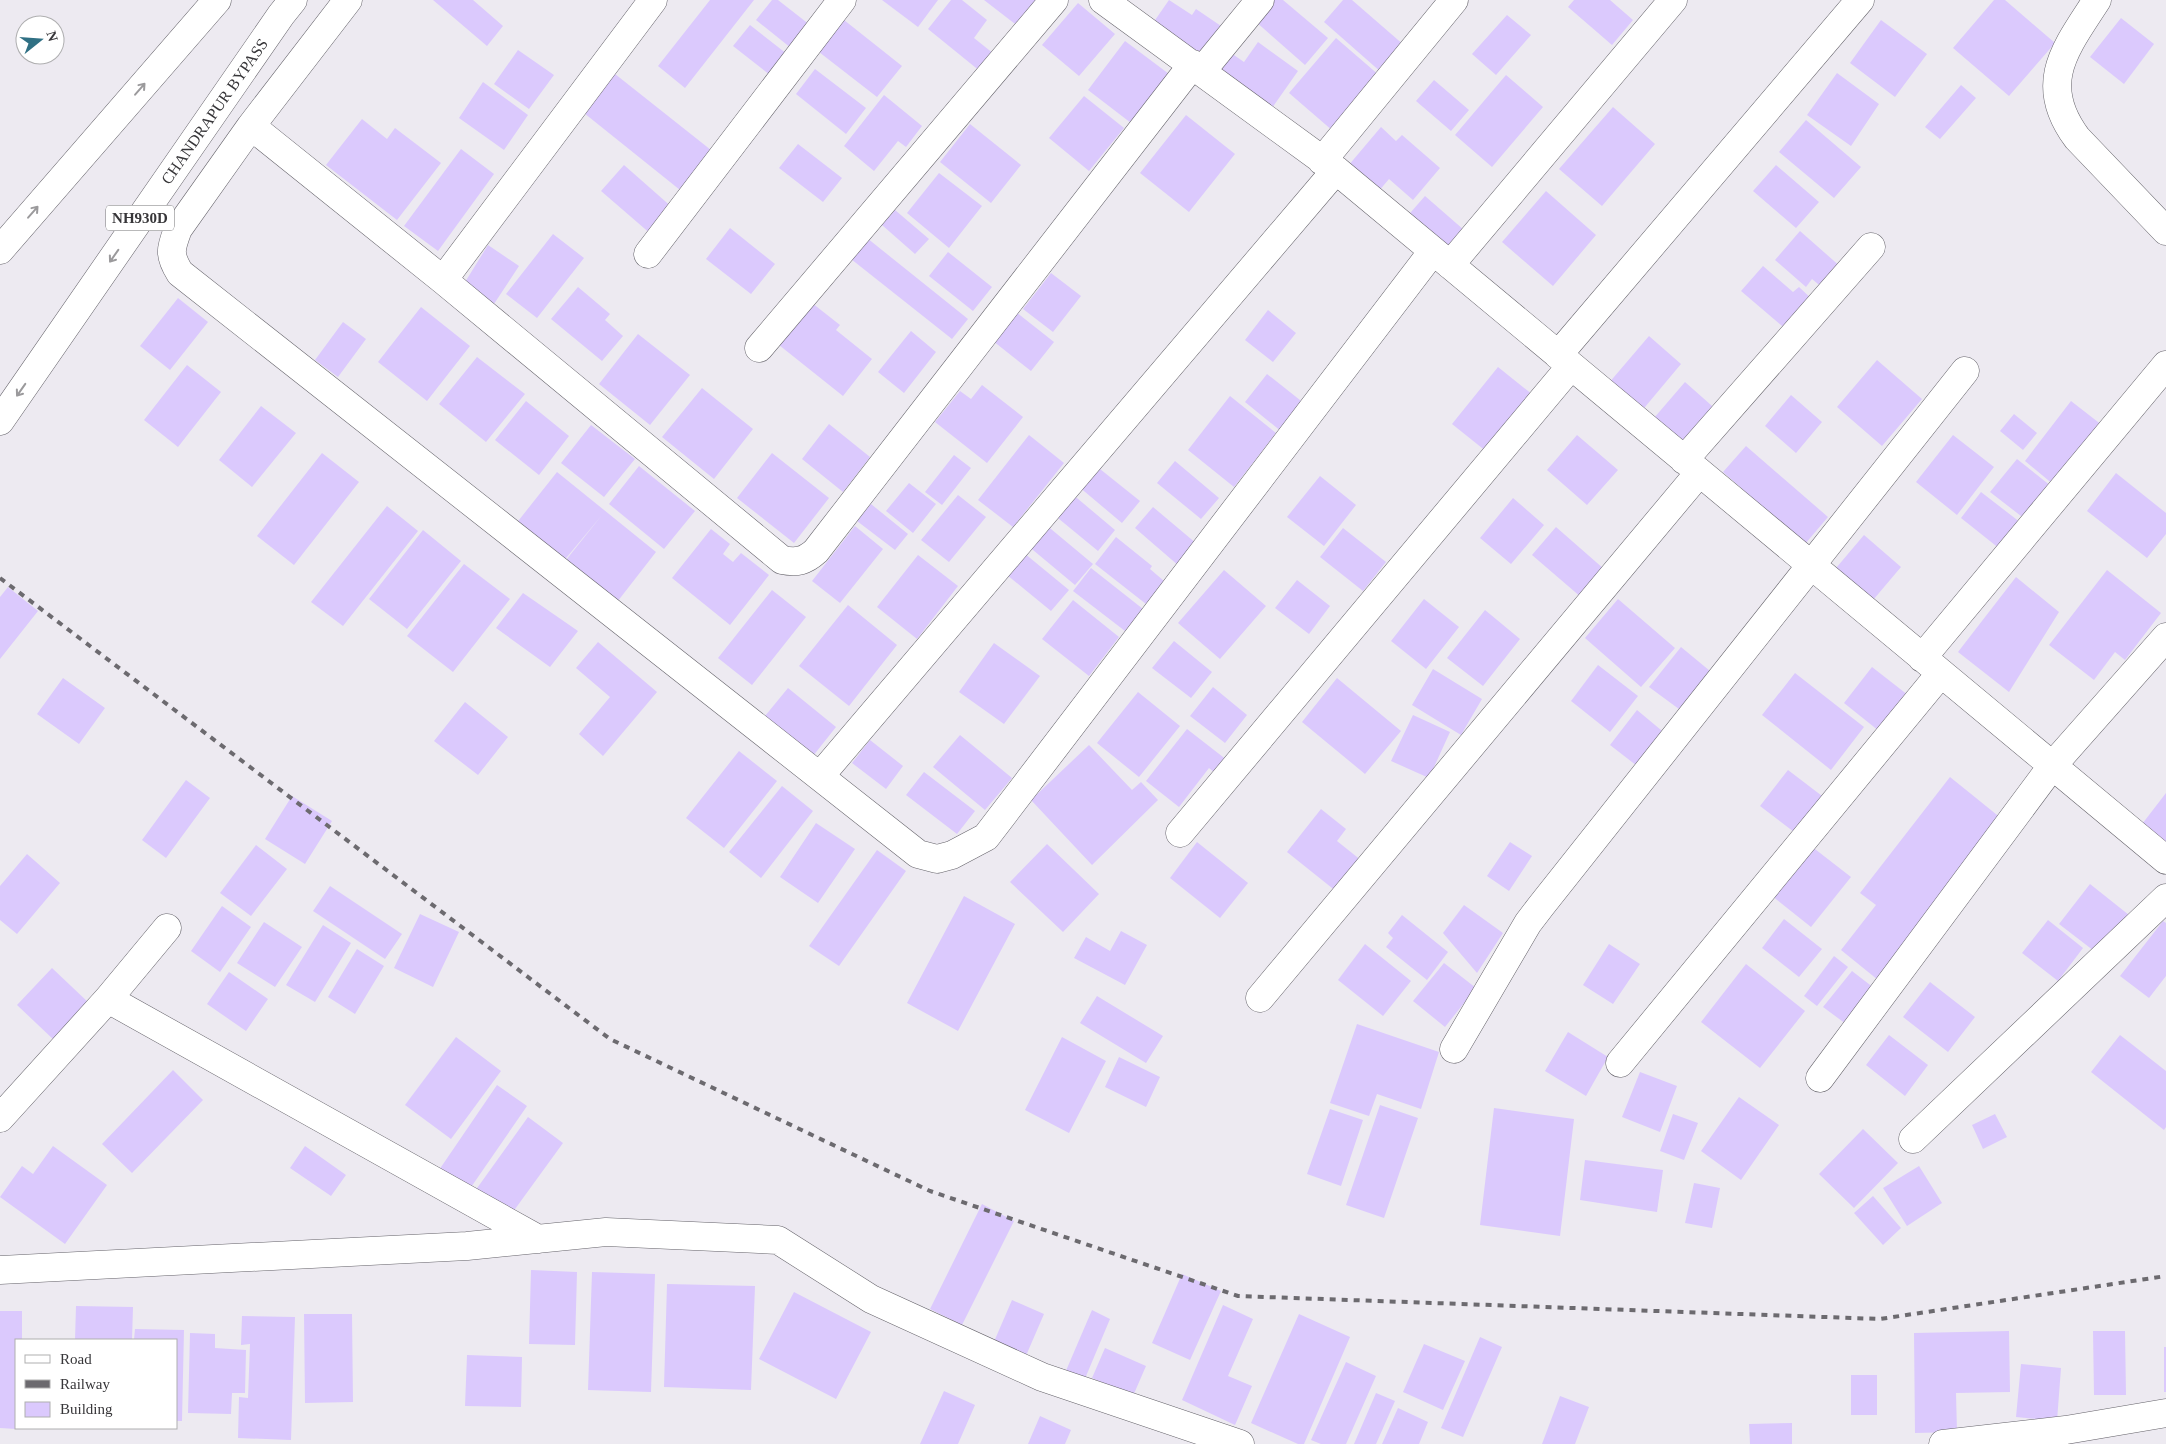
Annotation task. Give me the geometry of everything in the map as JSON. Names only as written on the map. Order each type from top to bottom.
[{"type":"main road","points":[[1,249],[217,0]]},
{"type":"main road","points":[[348,0],[251,126],[178,229],[172,246],[171,259],[180,273],[918,854],[937,859],[952,855],[986,837],[1442,258],[1673,0]]},
{"type":"main road","points":[[443,280],[653,0]]},
{"type":"main road","points":[[648,254],[842,0]]},
{"type":"main road","points":[[759,348],[1054,0]]},
{"type":"main road","points":[[1104,0],[1329,166],[2166,860]]},
{"type":"main road","points":[[251,126],[443,280],[782,560],[795,563],[807,559],[816,551],[1197,68],[1260,0]]},
{"type":"main road","points":[[820,776],[1329,166],[1454,0]]},
{"type":"main road","points":[[1180,833],[1860,0]]},
{"type":"main road","points":[[2097,0],[2064,52],[2058,76],[2058,99],[2065,122],[2077,138],[2166,231]]},
{"type":"main road","name":"CHANDRAPUR BYPASS","points":[[0,421],[287,7]]},
{"type":"main road","points":[[1260,998],[1871,247]]},
{"type":"main road","points":[[1620,1063],[2166,365]]},
{"type":"main road","points":[[1454,1049],[1528,923],[1813,566],[1965,371]]},
{"type":"main road","points":[[1820,1078],[2052,766],[2166,636]]},
{"type":"main road","points":[[1913,1139],[2166,898]]},
{"type":"main road","points":[[0,1118],[108,999],[168,928]]},
{"type":"main road","points":[[108,999],[538,1239]]},
{"type":"main road","points":[[0,1270],[467,1246],[606,1232],[778,1240],[872,1299],[1042,1377],[1240,1444]]},
{"type":"main road","points":[[1943,1444],[2066,1430],[2166,1413]]},
{"type":"building","points":[[433,0],[473,0],[503,26],[487,46]]},
{"type":"building","points":[[710,0],[754,0],[685,88],[658,66]]},
{"type":"building","points":[[772,0],[778,0],[810,25],[791,48],[756,20]]},
{"type":"building","points":[[882,0],[938,0],[918,27]]},
{"type":"building","points":[[951,0],[962,0],[987,20],[974,38],[994,54],[981,72],[928,29]]},
{"type":"building","points":[[984,0],[1040,0],[1019,27]]},
{"type":"building","points":[[1169,0],[1192,15],[1196,9],[1221,26],[1201,56],[1153,23]]},
{"type":"building","points":[[1273,0],[1283,0],[1328,38],[1305,65],[1255,21]]},
{"type":"building","points":[[1343,0],[1352,0],[1405,46],[1382,73],[1324,22]]},
{"type":"building","points":[[1574,0],[1610,0],[1633,20],[1612,45],[1568,7]]},
{"type":"building","points":[[1994,0],[2005,0],[2055,43],[2009,96],[1953,48]]},
{"type":"building","points":[[1078,3],[1115,34],[1079,76],[1042,45]]},
{"type":"building","points":[[1507,15],[1531,35],[1496,75],[1472,54]]},
{"type":"building","points":[[2121,18],[2154,44],[2124,84],[2090,57]]},
{"type":"building","points":[[844,20],[902,66],[877,97],[819,52]]},
{"type":"building","points":[[1881,20],[1927,54],[1895,97],[1850,63]]},
{"type":"building","points":[[750,25],[787,54],[770,75],[733,46]]},
{"type":"building","points":[[1336,38],[1380,76],[1333,131],[1289,93]]},
{"type":"building","points":[[1125,41],[1169,74],[1131,123],[1088,90]]},
{"type":"building","points":[[1258,42],[1298,71],[1272,108],[1219,70],[1231,53],[1244,62]]},
{"type":"building","points":[[518,50],[554,75],[529,109],[494,84]]},
{"type":"building","points":[[815,69],[866,108],[846,134],[796,94]]},
{"type":"building","points":[[610,70],[716,154],[685,194],[579,109]]},
{"type":"building","points":[[1837,73],[1879,104],[1851,146],[1807,115]]},
{"type":"building","points":[[1506,75],[1543,107],[1492,167],[1455,135]]},
{"type":"building","points":[[1434,80],[1469,110],[1451,131],[1416,101]]},
{"type":"building","points":[[483,82],[528,115],[504,150],[459,118]]},
{"type":"building","points":[[1961,85],[1976,98],[1940,139],[1925,127]]},
{"type":"building","points":[[884,95],[922,126],[906,147],[898,141],[874,171],[844,146]]},
{"type":"building","points":[[1084,96],[1124,128],[1089,171],[1049,138]]},
{"type":"building","points":[[1613,107],[1655,144],[1602,206],[1559,169]]},
{"type":"building","points":[[1186,115],[1235,154],[1189,212],[1140,173]]},
{"type":"building","points":[[362,119],[387,139],[395,128],[441,163],[397,220],[326,165]]},
{"type":"building","points":[[1806,120],[1861,167],[1834,198],[1779,152]]},
{"type":"building","points":[[970,124],[1021,165],[991,203],[940,162]]},
{"type":"building","points":[[1381,127],[1396,141],[1402,135],[1440,168],[1413,200],[1389,179],[1378,192],[1348,166]]},
{"type":"building","points":[[798,144],[842,178],[823,202],[779,168]]},
{"type":"building","points":[[461,149],[494,174],[438,251],[404,226]]},
{"type":"building","points":[[624,165],[674,209],[652,235],[601,191]]},
{"type":"building","points":[[1776,165],[1819,202],[1796,228],[1753,191]]},
{"type":"building","points":[[939,173],[982,206],[949,248],[907,213]]},
{"type":"building","points":[[1546,191],[1596,235],[1553,286],[1502,242]]},
{"type":"building","points":[[1425,196],[1464,230],[1444,255],[1404,220]]},
{"type":"building","points":[[895,210],[929,239],[915,254],[882,225]]},
{"type":"building","points":[[730,228],[775,264],[751,294],[706,259]]},
{"type":"building","points":[[1800,231],[1842,268],[1824,289],[1812,279],[1806,287],[1775,260]]},
{"type":"building","points":[[553,234],[584,258],[537,318],[506,294]]},
{"type":"building","points":[[867,238],[968,319],[952,339],[851,259]]},
{"type":"building","points":[[488,245],[519,266],[492,307],[462,287]]},
{"type":"building","points":[[948,252],[992,287],[973,311],[929,276]]},
{"type":"building","points":[[1763,266],[1793,292],[1799,287],[1815,302],[1789,332],[1741,291]]},
{"type":"building","points":[[1051,273],[1081,296],[1053,332],[1023,309]]},
{"type":"building","points":[[578,287],[610,314],[605,320],[623,336],[602,361],[551,319]]},
{"type":"building","points":[[178,298],[208,322],[170,370],[140,346]]},
{"type":"building","points":[[812,303],[840,325],[836,330],[872,359],[843,396],[779,345]]},
{"type":"building","points":[[421,307],[470,346],[427,401],[378,362]]},
{"type":"building","points":[[1268,310],[1296,333],[1273,362],[1245,340]]},
{"type":"building","points":[[1016,312],[1054,342],[1031,371],[993,341]]},
{"type":"building","points":[[343,322],[366,339],[338,377],[315,360]]},
{"type":"building","points":[[911,331],[936,352],[904,393],[878,372]]},
{"type":"building","points":[[638,334],[690,375],[650,425],[599,384]]},
{"type":"building","points":[[1649,336],[1681,364],[1640,413],[1608,384]]},
{"type":"building","points":[[477,357],[525,394],[486,442],[439,404]]},
{"type":"building","points":[[1877,360],[1922,399],[1882,446],[1837,407]]},
{"type":"building","points":[[187,365],[221,392],[178,447],[144,420]]},
{"type":"building","points":[[1498,367],[1533,395],[1487,452],[1452,424]]},
{"type":"building","points":[[1267,374],[1305,404],[1282,432],[1245,402]]},
{"type":"building","points":[[1685,382],[1720,413],[1690,449],[1654,418]]},
{"type":"building","points":[[982,385],[1023,417],[987,463],[935,422],[960,391],[971,399]]},
{"type":"building","points":[[702,388],[753,429],[714,479],[662,437]]},
{"type":"building","points":[[1791,395],[1822,422],[1796,453],[1765,426]]},
{"type":"building","points":[[1230,396],[1276,433],[1234,487],[1188,450]]},
{"type":"building","points":[[526,401],[569,436],[539,475],[495,440]]},
{"type":"building","points":[[2071,401],[2107,429],[2060,490],[2025,461]]},
{"type":"building","points":[[261,406],[296,433],[252,487],[219,460]]},
{"type":"building","points":[[2014,414],[2037,433],[2023,450],[2000,431]]},
{"type":"building","points":[[829,424],[870,457],[843,492],[802,459]]},
{"type":"building","points":[[591,425],[635,459],[604,497],[561,463]]},
{"type":"building","points":[[1029,435],[1064,463],[1013,527],[978,500]]},
{"type":"building","points":[[1577,435],[1618,470],[1587,505],[1547,470]]},
{"type":"building","points":[[1953,435],[1994,467],[1957,515],[1916,482]]},
{"type":"building","points":[[1746,446],[1828,517],[1805,544],[1723,472]]},
{"type":"building","points":[[322,453],[359,482],[294,565],[257,536]]},
{"type":"building","points":[[772,453],[829,498],[794,543],[737,498]]},
{"type":"building","points":[[954,455],[971,468],[942,505],[925,492]]},
{"type":"building","points":[[2017,459],[2056,490],[2030,523],[1990,492]]},
{"type":"building","points":[[1175,461],[1219,498],[1201,519],[1157,483]]},
{"type":"building","points":[[1095,465],[1140,501],[1122,523],[1078,486]]},
{"type":"building","points":[[639,466],[695,511],[664,549],[609,504]]},
{"type":"building","points":[[557,472],[656,552],[614,606],[562,565],[602,515],[562,563],[515,525]]},
{"type":"building","points":[[2116,473],[2166,513],[2166,534],[2147,558],[2087,511]]},
{"type":"building","points":[[1320,476],[1356,505],[1324,546],[1287,517]]},
{"type":"building","points":[[909,483],[936,504],[913,533],[886,511]]},
{"type":"building","points":[[1981,492],[2025,526],[2005,553],[1961,518]]},
{"type":"building","points":[[1071,493],[1115,530],[1098,551],[1053,514]]},
{"type":"building","points":[[958,495],[986,517],[949,562],[921,540]]},
{"type":"building","points":[[1513,498],[1544,525],[1511,564],[1480,538]]},
{"type":"building","points":[[871,504],[908,534],[895,550],[857,521]]},
{"type":"building","points":[[387,506],[418,531],[343,626],[311,602]]},
{"type":"building","points":[[1153,507],[1197,544],[1179,566],[1135,528]]},
{"type":"building","points":[[1045,524],[1093,564],[1075,585],[1027,545]]},
{"type":"building","points":[[855,526],[883,549],[840,603],[812,581]]},
{"type":"building","points":[[1556,527],[1612,576],[1589,604],[1532,555]]},
{"type":"building","points":[[1343,528],[1386,562],[1363,591],[1320,557]]},
{"type":"building","points":[[711,529],[730,544],[723,554],[733,562],[741,553],[769,575],[730,625],[672,578]]},
{"type":"building","points":[[423,530],[461,561],[407,629],[369,599]]},
{"type":"building","points":[[1864,535],[1901,567],[1868,606],[1831,574]]},
{"type":"building","points":[[1116,537],[1152,566],[1150,569],[1164,581],[1146,604],[1095,564]]},
{"type":"building","points":[[1024,553],[1069,590],[1051,611],[1007,575]]},
{"type":"building","points":[[918,555],[958,586],[917,639],[877,607]]},
{"type":"building","points":[[464,564],[510,599],[453,672],[407,636]]},
{"type":"building","points":[[1091,568],[1143,609],[1125,631],[1073,591]]},
{"type":"building","points":[[1224,570],[1266,606],[1220,659],[1178,623]]},
{"type":"building","points":[[2107,570],[2161,613],[2125,660],[2115,652],[2094,680],[2049,645]]},
{"type":"building","points":[[2016,577],[2059,612],[2009,692],[1958,652]]},
{"type":"building","points":[[1297,580],[1330,606],[1309,634],[1275,608]]},
{"type":"building","points":[[8,587],[38,611],[0,659],[0,597]]},
{"type":"building","points":[[772,590],[806,617],[752,685],[718,658]]},
{"type":"building","points":[[523,593],[578,631],[550,667],[496,628]]},
{"type":"building","points":[[1424,599],[1459,627],[1426,669],[1391,641]]},
{"type":"building","points":[[1618,599],[1675,648],[1641,687],[1585,638]]},
{"type":"building","points":[[1073,600],[1119,637],[1089,676],[1042,639]]},
{"type":"building","points":[[848,605],[897,645],[849,706],[799,666]]},
{"type":"building","points":[[1485,610],[1520,639],[1483,686],[1447,658]]},
{"type":"building","points":[[1174,641],[1212,672],[1191,698],[1152,668]]},
{"type":"building","points":[[598,642],[657,692],[603,756],[579,734],[610,697],[576,668]]},
{"type":"building","points":[[994,643],[1040,676],[1004,724],[959,692]]},
{"type":"building","points":[[1681,647],[1710,671],[1683,712],[1649,687]]},
{"type":"building","points":[[1598,665],[1638,696],[1610,732],[1571,701]]},
{"type":"building","points":[[1872,667],[1913,699],[1884,735],[1844,703]]},
{"type":"building","points":[[1433,669],[1482,699],[1461,735],[1412,705]]},
{"type":"building","points":[[1795,673],[1864,727],[1831,770],[1762,715]]},
{"type":"building","points":[[63,678],[105,708],[79,744],[37,714]]},
{"type":"building","points":[[1337,678],[1401,731],[1365,774],[1302,722]]},
{"type":"building","points":[[1213,687],[1247,715],[1225,743],[1190,716]]},
{"type":"building","points":[[788,688],[836,727],[813,756],[765,716]]},
{"type":"building","points":[[1138,692],[1180,726],[1139,777],[1097,743]]},
{"type":"building","points":[[465,702],[508,737],[478,775],[434,741]]},
{"type":"building","points":[[1637,710],[1667,735],[1641,769],[1610,745]]},
{"type":"building","points":[[1413,715],[1450,732],[1429,778],[1391,761]]},
{"type":"building","points":[[1187,729],[1232,764],[1221,778],[1209,768],[1179,807],[1146,781]]},
{"type":"building","points":[[960,735],[1012,778],[985,810],[933,767]]},
{"type":"building","points":[[870,740],[903,766],[886,789],[852,763]]},
{"type":"building","points":[[1089,745],[1132,790],[1141,782],[1158,800],[1092,865],[1031,800]]},
{"type":"building","points":[[739,751],[777,781],[724,848],[686,818]]},
{"type":"building","points":[[1788,770],[1826,799],[1798,835],[1760,806]]},
{"type":"building","points":[[924,772],[975,811],[957,834],[906,795]]},
{"type":"building","points":[[1950,777],[2007,823],[1883,984],[1841,950],[1876,905],[1860,893]]},
{"type":"building","points":[[186,780],[210,798],[166,858],[142,840]]},
{"type":"building","points":[[782,786],[813,811],[761,878],[729,852]]},
{"type":"building","points":[[2166,793],[2166,849],[2139,828]]},
{"type":"building","points":[[292,796],[332,821],[305,864],[265,839]]},
{"type":"building","points":[[1321,809],[1346,829],[1337,841],[1362,861],[1337,892],[1287,852]]},
{"type":"building","points":[[816,823],[855,849],[818,903],[780,877]]},
{"type":"building","points":[[1197,842],[1248,883],[1220,918],[1170,878]]},
{"type":"building","points":[[1510,842],[1532,856],[1509,891],[1487,876]]},
{"type":"building","points":[[1047,844],[1099,894],[1063,932],[1010,882]]},
{"type":"building","points":[[256,845],[287,869],[251,916],[220,893]]},
{"type":"building","points":[[1811,846],[1851,877],[1811,927],[1772,896]]},
{"type":"building","points":[[877,850],[906,871],[839,966],[809,946]]},
{"type":"building","points":[[27,854],[60,883],[17,934],[0,920],[0,886]]},
{"type":"building","points":[[2090,884],[2129,915],[2098,954],[2059,924]]},
{"type":"building","points":[[330,886],[402,934],[385,959],[313,911]]},
{"type":"building","points":[[964,896],[1015,924],[958,1031],[907,1003]]},
{"type":"building","points":[[1464,905],[1503,933],[1477,973],[1443,933]]},
{"type":"building","points":[[222,906],[251,927],[220,972],[191,951]]},
{"type":"building","points":[[420,914],[459,932],[433,987],[394,968]]},
{"type":"building","points":[[1402,915],[1448,952],[1427,980],[1386,947],[1393,938],[1388,933]]},
{"type":"building","points":[[1784,919],[1822,949],[1799,977],[1762,948]]},
{"type":"building","points":[[2048,920],[2083,948],[2058,981],[2022,953]]},
{"type":"building","points":[[2163,921],[2166,923],[2166,976],[2149,998],[2120,976]]},
{"type":"building","points":[[264,922],[302,947],[275,987],[237,963]]},
{"type":"building","points":[[323,925],[351,943],[315,1002],[286,985]]},
{"type":"building","points":[[1121,931],[1147,945],[1125,985],[1074,958],[1086,937],[1110,951]]},
{"type":"building","points":[[1365,944],[1411,981],[1383,1016],[1338,980]]},
{"type":"building","points":[[1609,944],[1640,964],[1613,1004],[1583,985]]},
{"type":"building","points":[[357,949],[384,966],[355,1014],[328,997]]},
{"type":"building","points":[[1834,956],[1848,967],[1817,1006],[1804,996]]},
{"type":"building","points":[[1444,963],[1476,988],[1445,1027],[1413,1001]]},
{"type":"building","points":[[1746,964],[1805,1011],[1760,1068],[1701,1022]]},
{"type":"building","points":[[52,968],[90,1004],[55,1041],[17,1005]]},
{"type":"building","points":[[1852,971],[1874,988],[1846,1024],[1823,1007]]},
{"type":"building","points":[[229,972],[268,999],[246,1031],[207,1004]]},
{"type":"building","points":[[1930,982],[1975,1017],[1948,1052],[1903,1017]]},
{"type":"building","points":[[1097,996],[1163,1036],[1146,1063],[1080,1023]]},
{"type":"building","points":[[1357,1024],[1439,1052],[1421,1109],[1377,1094],[1369,1116],[1330,1103]]},
{"type":"building","points":[[1568,1032],[1608,1057],[1586,1096],[1545,1071]]},
{"type":"building","points":[[1889,1035],[1928,1065],[1905,1096],[1866,1065]]},
{"type":"building","points":[[2120,1035],[2166,1071],[2166,1127],[2164,1130],[2091,1072]]},
{"type":"building","points":[[456,1037],[501,1071],[451,1139],[405,1105]]},
{"type":"building","points":[[1062,1037],[1106,1061],[1069,1133],[1025,1110]]},
{"type":"building","points":[[1119,1057],[1160,1077],[1146,1107],[1105,1087]]},
{"type":"building","points":[[173,1070],[203,1100],[132,1173],[102,1144]]},
{"type":"building","points":[[1640,1072],[1677,1086],[1660,1132],[1622,1117]]},
{"type":"building","points":[[497,1085],[527,1106],[467,1193],[437,1173]]},
{"type":"building","points":[[1739,1097],[1779,1125],[1741,1180],[1701,1151]]},
{"type":"building","points":[[1380,1105],[1418,1118],[1384,1218],[1346,1205]]},
{"type":"building","points":[[1494,1108],[1574,1119],[1560,1236],[1480,1225]]},
{"type":"building","points":[[1330,1109],[1363,1120],[1341,1186],[1307,1174]]},
{"type":"building","points":[[1673,1114],[1698,1123],[1684,1160],[1660,1151]]},
{"type":"building","points":[[1995,1114],[2007,1137],[1983,1149],[1972,1125]]},
{"type":"building","points":[[528,1117],[563,1143],[510,1216],[475,1191]]},
{"type":"building","points":[[1863,1129],[1898,1163],[1854,1208],[1819,1174]]},
{"type":"building","points":[[53,1146],[107,1185],[65,1244],[0,1197],[22,1166],[33,1174]]},
{"type":"building","points":[[305,1146],[346,1175],[331,1196],[290,1168]]},
{"type":"building","points":[[1585,1160],[1663,1170],[1657,1212],[1580,1200]]},
{"type":"building","points":[[1919,1166],[1942,1203],[1907,1226],[1883,1188]]},
{"type":"building","points":[[1694,1183],[1720,1188],[1712,1228],[1685,1223]]},
{"type":"building","points":[[1873,1196],[1901,1228],[1883,1245],[1854,1213]]},
{"type":"building","points":[[982,1204],[1014,1221],[962,1325],[930,1309]]},
{"type":"building","points":[[531,1270],[577,1272],[575,1345],[529,1344]]},
{"type":"building","points":[[592,1272],[655,1274],[651,1392],[588,1390]]},
{"type":"building","points":[[1182,1274],[1221,1291],[1190,1360],[1152,1343]]},
{"type":"building","points":[[667,1284],[755,1286],[751,1390],[664,1387]]},
{"type":"building","points":[[794,1292],[871,1332],[836,1399],[759,1359]]},
{"type":"building","points":[[1012,1300],[1044,1314],[1025,1358],[993,1344]]},
{"type":"building","points":[[1223,1305],[1253,1319],[1228,1376],[1252,1386],[1235,1425],[1182,1400]]},
{"type":"building","points":[[76,1306],[133,1307],[132,1339],[75,1339]]},
{"type":"building","points":[[1092,1310],[1110,1319],[1084,1381],[1065,1373]]},
{"type":"building","points":[[0,1311],[22,1311],[22,1339],[15,1339],[15,1429],[0,1428]]},
{"type":"building","points":[[304,1314],[352,1314],[353,1402],[305,1403]]},
{"type":"building","points":[[1299,1314],[1350,1337],[1304,1444],[1298,1444],[1251,1423]]},
{"type":"building","points":[[242,1316],[295,1317],[291,1440],[238,1438],[239,1397],[248,1398],[250,1344],[241,1345]]},
{"type":"building","points":[[135,1329],[184,1330],[182,1421],[178,1421],[178,1339],[134,1339]]},
{"type":"building","points":[[2009,1331],[2010,1392],[1956,1393],[1957,1432],[1915,1433],[1914,1333]]},
{"type":"building","points":[[2093,1331],[2125,1331],[2126,1395],[2094,1395]]},
{"type":"building","points":[[190,1333],[215,1334],[215,1348],[246,1350],[245,1393],[232,1393],[231,1414],[188,1413]]},
{"type":"building","points":[[1480,1337],[1502,1347],[1463,1437],[1441,1428]]},
{"type":"building","points":[[1424,1344],[1465,1361],[1443,1410],[1403,1392]]},
{"type":"building","points":[[2164,1347],[2166,1347],[2166,1392],[2164,1392]]},
{"type":"building","points":[[1105,1348],[1146,1366],[1133,1396],[1092,1378]]},
{"type":"building","points":[[467,1355],[522,1357],[521,1407],[465,1406]]},
{"type":"building","points":[[1346,1362],[1376,1376],[1346,1444],[1321,1444],[1311,1440]]},
{"type":"building","points":[[2021,1364],[2061,1368],[2057,1421],[2016,1417]]},
{"type":"building","points":[[1851,1375],[1877,1375],[1877,1415],[1851,1415]]},
{"type":"building","points":[[944,1391],[975,1405],[958,1444],[920,1444]]},
{"type":"building","points":[[1376,1393],[1395,1401],[1376,1444],[1354,1444]]},
{"type":"building","points":[[1560,1396],[1589,1407],[1575,1444],[1542,1444]]},
{"type":"building","points":[[1398,1408],[1428,1422],[1419,1444],[1382,1444]]},
{"type":"building","points":[[1040,1416],[1071,1430],[1065,1444],[1028,1444]]},
{"type":"building","points":[[1792,1423],[1792,1444],[1750,1444],[1749,1424]]},
{"type":"railway","points":[[0,578],[610,1039],[930,1191],[1238,1296],[1880,1319],[2166,1276]]}]
